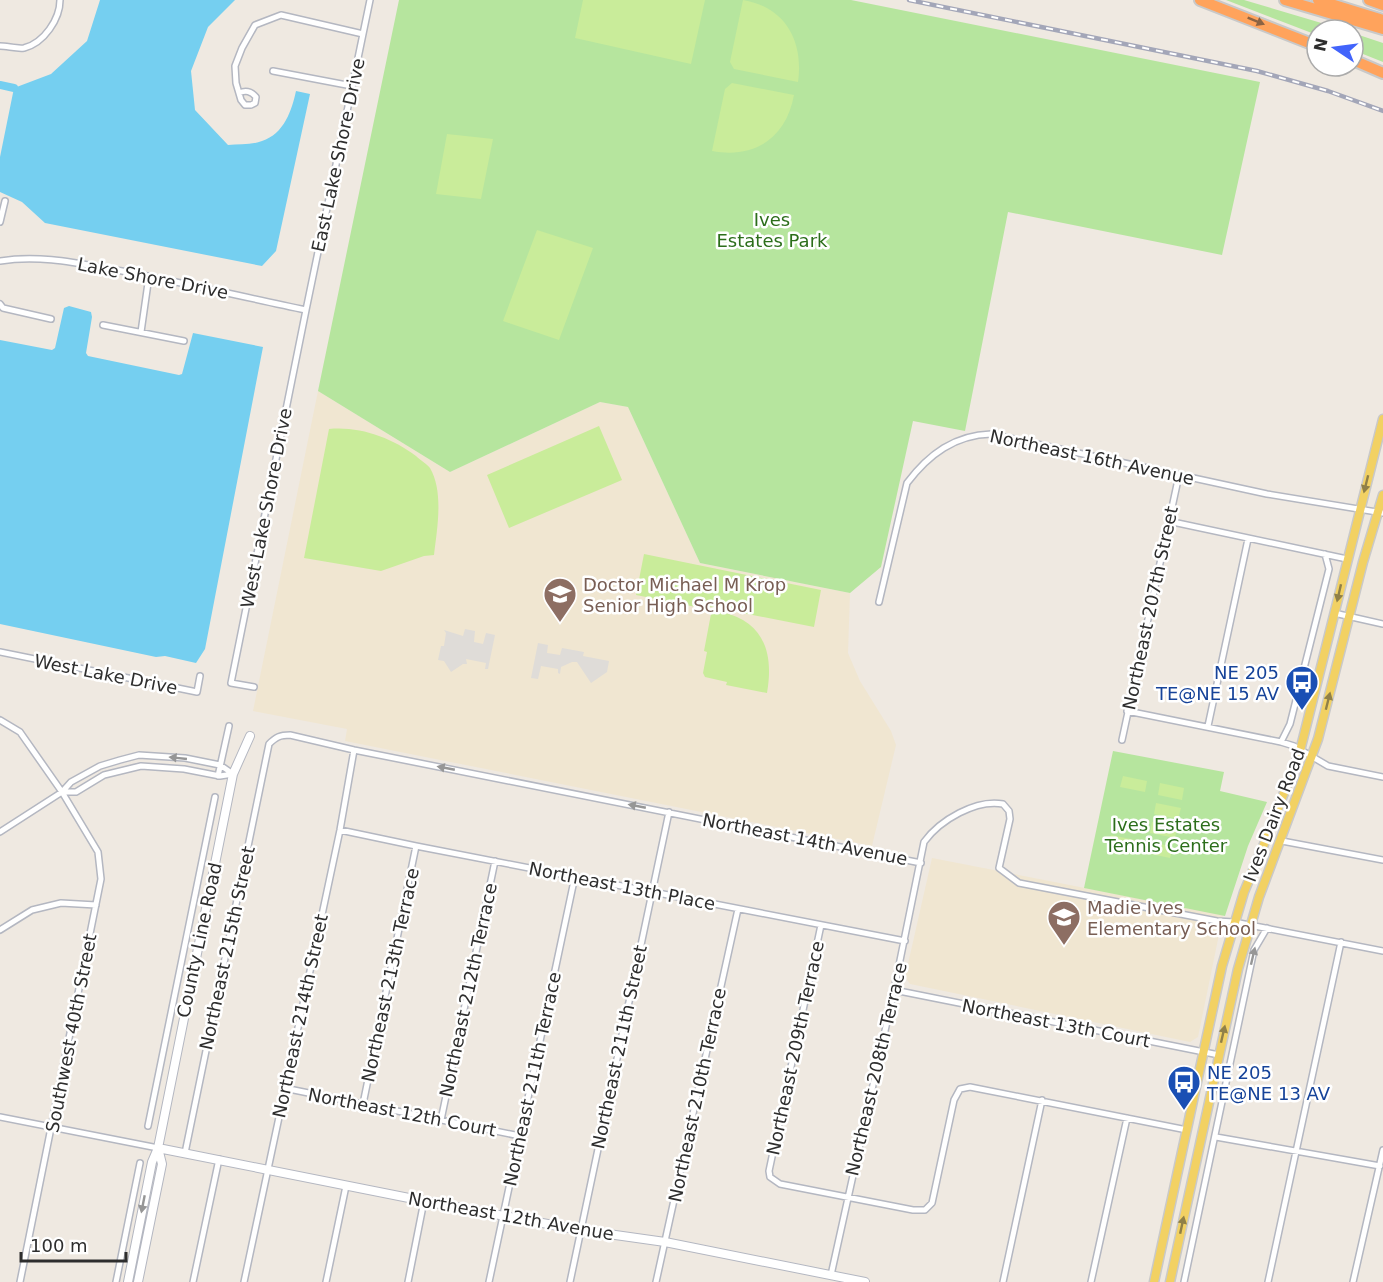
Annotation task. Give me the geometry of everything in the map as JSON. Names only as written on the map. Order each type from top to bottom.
[{"type":"highway","points":[[1200,0],[1305,41]]},
{"type":"highway","points":[[1285,0],[1383,29]]},
{"type":"highway","points":[[1318,0],[1383,20]]},
{"type":"highway","points":[[1369,0],[1383,5]]},
{"type":"highway","points":[[1365,65],[1383,73]]},
{"type":"main road","name":"Ives Dairy Road","points":[[1154,1282],[1203,1052],[1234,922],[1300,750],[1383,419]]},
{"type":"main road","name":"Ives Dairy Road","points":[[1170,1282],[1219,1055],[1251,925],[1259,897],[1282,841],[1318,739],[1383,495]]},
{"type":"street","points":[[0,46],[23,48],[39,40],[53,24],[60,7],[60,0]]},
{"type":"street","name":"East Lake Shore Drive","points":[[306,310],[370,0]]},
{"type":"street","points":[[239,93],[235,66],[255,26],[281,15],[363,34]]},
{"type":"street","points":[[273,71],[352,86]]},
{"type":"street","points":[[0,222],[5,201]]},
{"type":"street","name":"Lake Shore Drive","points":[[0,261],[21,257],[61,260],[149,276],[306,310]]},
{"type":"street","points":[[141,332],[149,276]]},
{"type":"street","points":[[0,304],[3,308],[51,319]]},
{"type":"street","name":"West Lake Shore Drive","points":[[254,687],[231,683],[306,310]]},
{"type":"street","points":[[103,325],[184,340]]},
{"type":"street","name":"Northeast 16th Avenue","points":[[879,602],[907,483],[916,471],[934,455],[962,438],[976,434],[992,434],[1267,494],[1380,513]]},
{"type":"street","name":"Northeast 207th Street","points":[[1122,740],[1179,475]]},
{"type":"street","points":[[1168,521],[1347,559]]},
{"type":"street","points":[[1208,726],[1248,539]]},
{"type":"street","points":[[1281,742],[1290,724],[1329,569],[1325,554]]},
{"type":"street","points":[[1334,613],[1383,624]]},
{"type":"street","name":"West Lake Drive","points":[[0,652],[197,692],[200,676]]},
{"type":"street","points":[[1127,711],[1281,742],[1294,746],[1328,766],[1383,777]]},
{"type":"street","name":"Southwest 40th Street","points":[[0,720],[21,732],[62,792],[98,852],[101,879],[20,1282]]},
{"type":"street","points":[[218,776],[229,726]]},
{"type":"street","name":"Northeast 14th Avenue","points":[[269,744],[275,737],[290,735],[354,750],[921,863],[924,842],[948,820],[977,805],[992,802],[1003,804],[1009,811],[1010,819],[999,868],[1019,883],[1383,951]]},
{"type":"street","name":"County Line Road","points":[[128,1282],[152,1162],[158,1148],[233,774],[250,736]]},
{"type":"street","name":"Northeast 215th Street","points":[[185,1153],[269,744]]},
{"type":"street","name":"Northeast 214th Street","points":[[244,1282],[340,830],[354,750]]},
{"type":"street","points":[[0,832],[62,792],[71,782],[100,766],[139,755],[185,758],[220,765],[233,774]]},
{"type":"street","points":[[62,792],[76,792],[104,776],[141,766],[184,769],[218,776],[233,774]]},
{"type":"street","points":[[148,1126],[215,797]]},
{"type":"street","name":"Northeast 211th Street","points":[[570,1282],[669,812]]},
{"type":"street","name":"Northeast 13th Place","points":[[340,830],[904,941]]},
{"type":"street","points":[[1282,841],[1383,860]]},
{"type":"street","name":"Northeast 213th Terrace","points":[[363,1104],[416,846]]},
{"type":"street","name":"Northeast 212th Terrace","points":[[441,1120],[495,861]]},
{"type":"street","name":"Northeast 208th Terrace","points":[[831,1275],[921,863]]},
{"type":"street","name":"Northeast 211th Terrace","points":[[489,1282],[575,876]]},
{"type":"street","points":[[0,930],[32,910],[61,903],[96,905]]},
{"type":"street","name":"Northeast 210th Terrace","points":[[656,1282],[738,909]]},
{"type":"street","name":"Northeast 209th Terrace","points":[[821,925],[768,1171],[770,1177],[780,1184],[847,1197]]},
{"type":"street","points":[[1184,1282],[1254,950],[1267,928]]},
{"type":"street","points":[[1268,1282],[1341,942]]},
{"type":"street","name":"Northeast 13th Court","points":[[894,990],[1219,1055]]},
{"type":"street","points":[[847,1197],[913,1210],[925,1210],[933,1203],[954,1100],[960,1089],[970,1087],[1187,1130]]},
{"type":"street","name":"Northeast 12th Court","points":[[284,1088],[520,1136]]},
{"type":"street","points":[[1003,1282],[1042,1100]]},
{"type":"street","points":[[0,1117],[158,1148]]},
{"type":"street","points":[[1091,1282],[1127,1118]]},
{"type":"street","points":[[1216,1137],[1380,1166]]},
{"type":"street","name":"County Line Road","points":[[138,1282],[162,1164],[158,1148]]},
{"type":"street","name":"Northeast 12th Avenue","points":[[158,1148],[502,1216],[665,1242],[865,1282]]},
{"type":"street","points":[[1353,1282],[1383,1150]]},
{"type":"street","points":[[193,1282],[219,1159]]},
{"type":"street","points":[[116,1282],[140,1163]]},
{"type":"street","points":[[326,1282],[346,1186]]},
{"type":"street","points":[[408,1282],[424,1201]]},
{"type":"shaded area","name":"Doctor Michael M Krop Senior High School","points":[[318,391],[450,472],[600,402],[628,407],[700,563],[850,593],[848,653],[860,681],[891,731],[896,745],[872,846],[345,741],[347,729],[253,711]]},
{"type":"shaded area","points":[[465,629],[475,631],[474,642],[483,644],[486,633],[495,635],[488,669],[485,669],[486,663],[466,659],[467,664],[451,672],[444,661],[438,660],[441,646],[444,646],[446,633],[444,630],[463,636]]},
{"type":"shaded area","points":[[538,643],[548,645],[547,653],[560,655],[562,648],[584,652],[583,656],[609,661],[607,672],[591,683],[577,662],[572,662],[561,667],[560,674],[558,669],[541,666],[538,679],[531,678]]},
{"type":"shaded area","name":"Madie Ives Elementary School","points":[[932,858],[1223,915],[1198,1037],[1190,1042],[910,984],[905,977]]},
{"type":"green space","name":"Ives Estates Park","points":[[399,0],[851,0],[1260,82],[1222,255],[1008,212],[965,431],[913,421],[881,567],[850,593],[700,563],[628,407],[600,402],[450,472],[318,391]]},
{"type":"green space","points":[[583,0],[705,0],[691,64],[575,38]]},
{"type":"green space","points":[[743,0],[770,10],[789,28],[798,53],[798,82],[734,69],[730,62]]},
{"type":"green space","points":[[1226,0],[1244,0],[1305,18],[1305,30]]},
{"type":"green space","points":[[1365,37],[1383,43],[1383,62],[1365,55]]},
{"type":"green space","points":[[732,83],[794,95],[790,110],[776,134],[755,148],[728,153],[712,151],[725,89]]},
{"type":"green space","points":[[447,134],[493,139],[481,199],[436,194]]},
{"type":"green space","points":[[537,230],[593,248],[559,340],[503,321]]},
{"type":"green space","points":[[599,426],[622,480],[509,528],[487,475]]},
{"type":"green space","points":[[329,429],[364,431],[386,439],[407,450],[430,468],[438,499],[434,555],[424,556],[381,571],[304,558]]},
{"type":"green space","points":[[644,554],[821,590],[814,627],[702,605],[701,608],[636,595]]},
{"type":"green space","points":[[722,612],[748,623],[763,641],[769,665],[767,693],[726,685],[727,682],[705,677],[703,673],[707,652],[704,651],[711,614]]},
{"type":"green space","name":"Ives Estates Tennis Center","points":[[1113,751],[1224,772],[1220,791],[1267,802],[1248,846],[1225,916],[1084,888]]},
{"type":"green space","points":[[1123,776],[1147,781],[1145,792],[1120,787]]},
{"type":"green space","points":[[1160,783],[1184,788],[1182,800],[1158,795]]},
{"type":"green space","points":[[1156,803],[1181,808],[1178,819],[1154,814]]},
{"type":"green space","points":[[1152,822],[1177,827],[1175,838],[1150,833]]},
{"type":"green space","points":[[1111,835],[1135,840],[1133,851],[1109,846]]},
{"type":"green space","points":[[1148,841],[1173,847],[1170,858],[1146,853]]},
{"type":"water","points":[[100,0],[235,0],[208,27],[191,71],[195,110],[228,145],[254,143],[270,138],[286,120],[296,91],[310,94],[276,251],[262,266],[45,223],[22,202],[0,192],[0,157],[14,88],[51,74],[87,41]]},
{"type":"water","points":[[69,306],[91,312],[86,353],[88,356],[179,375],[182,374],[193,333],[263,347],[205,649],[196,663],[165,656],[156,657],[0,624],[0,340],[52,350],[55,348],[64,308]]},
{"type":"waterway","points":[[0,85],[14,88]]},
{"type":"railway","points":[[909,0],[1257,71],[1328,91],[1383,111]]},
{"type":"place","name":"Doctor Michael M Krop Senior High School","points":[[560,623]]},
{"type":"place","name":"NE 205 TE@NE 15 AV","points":[[1302,711]]},
{"type":"place","name":"Madie Ives Elementary School","points":[[1064,946]]},
{"type":"place","name":"NE 205 TE@NE 13 AV","points":[[1184,1111]]}]
